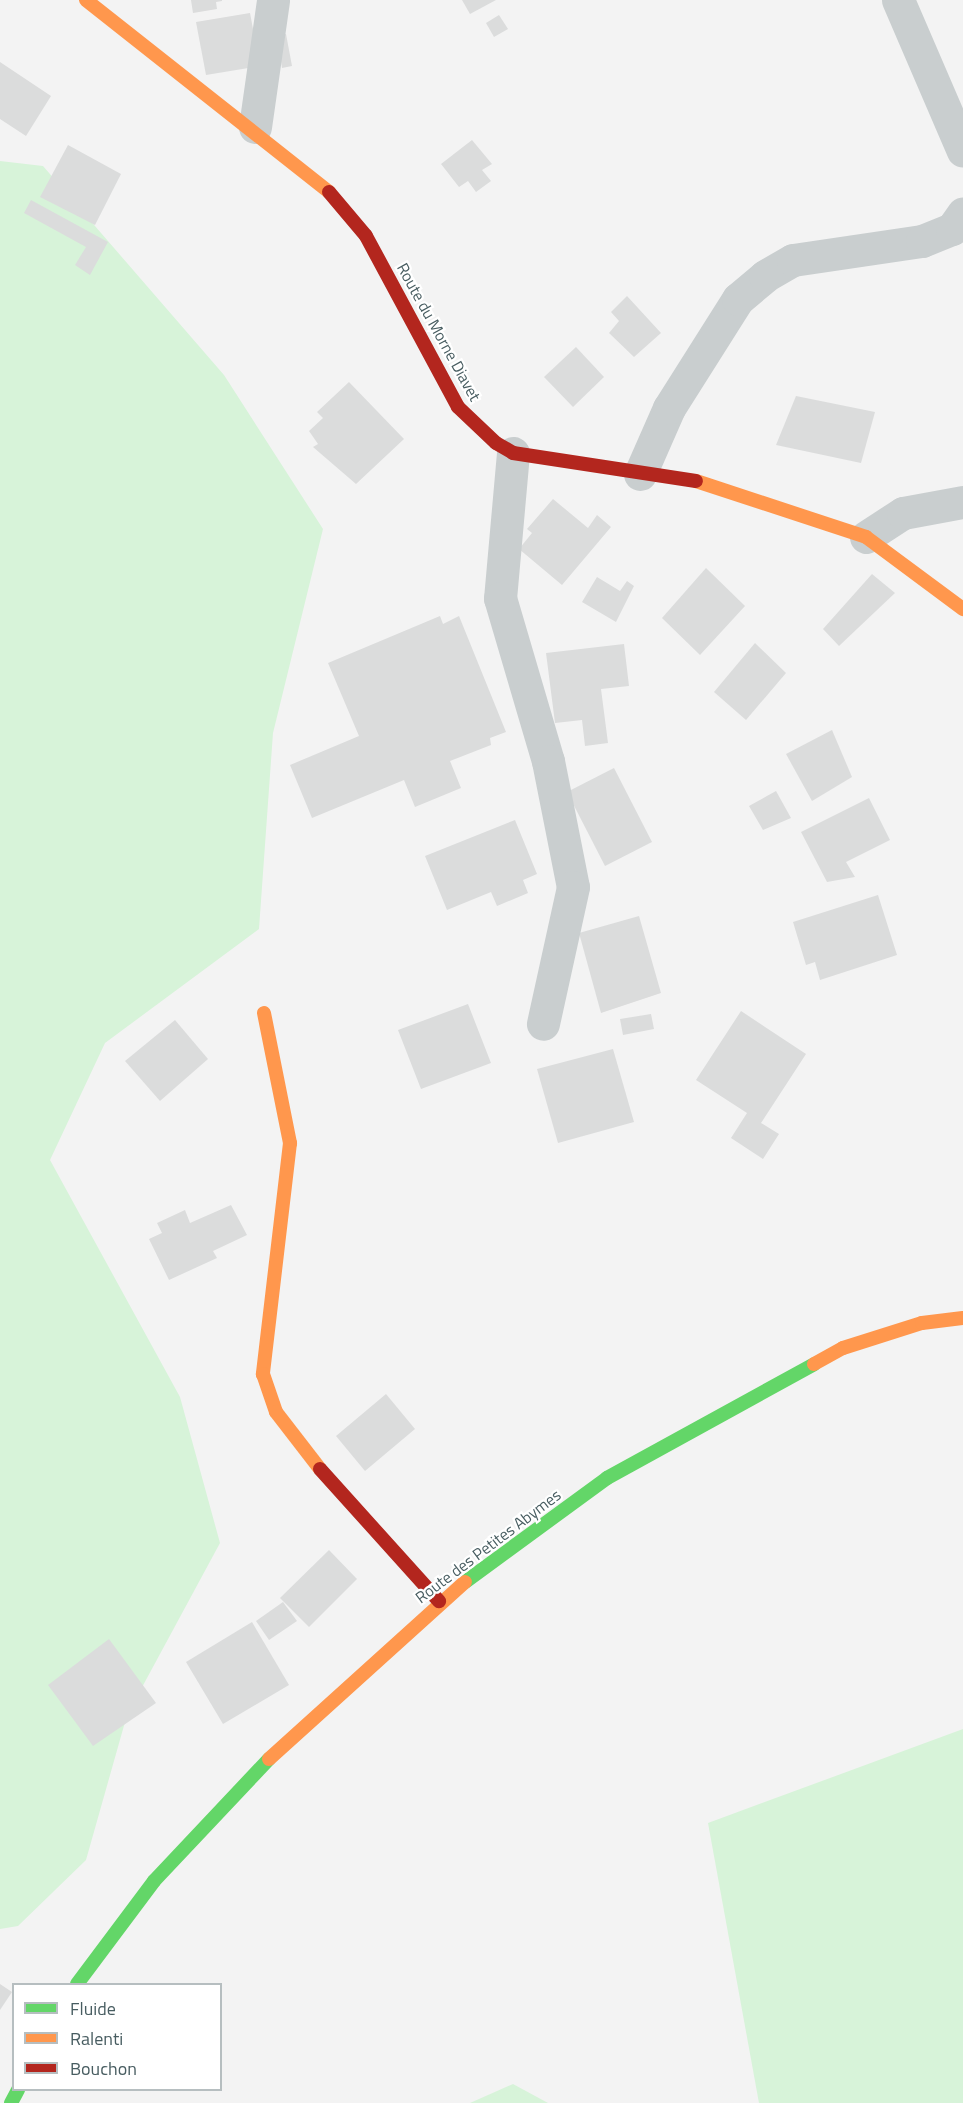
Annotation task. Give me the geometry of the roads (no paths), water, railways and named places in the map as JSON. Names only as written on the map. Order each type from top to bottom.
[{"type":"street","name":"Route du Morne Diavet","points":[[86,0],[311,171],[343,206],[376,254],[458,407],[513,453]]},
{"type":"street","points":[[255,127],[273,0]]},
{"type":"street","points":[[898,0],[963,151]]},
{"type":"street","points":[[640,474],[669,408],[732,309],[765,276],[794,260],[922,241],[952,229],[963,213]]},
{"type":"street","points":[[543,1024],[573,887],[549,761],[500,598],[513,453],[697,481],[866,537],[963,609]]},
{"type":"street","points":[[866,537],[903,513],[963,502]]},
{"type":"street","points":[[264,1013],[290,1143],[262,1374],[276,1412],[310,1458],[439,1601]]},
{"type":"street","name":"Route des Petites Abymes","points":[[78,1983],[154,1881],[241,1788],[439,1601],[607,1478],[843,1348],[922,1323],[963,1318]]}]
